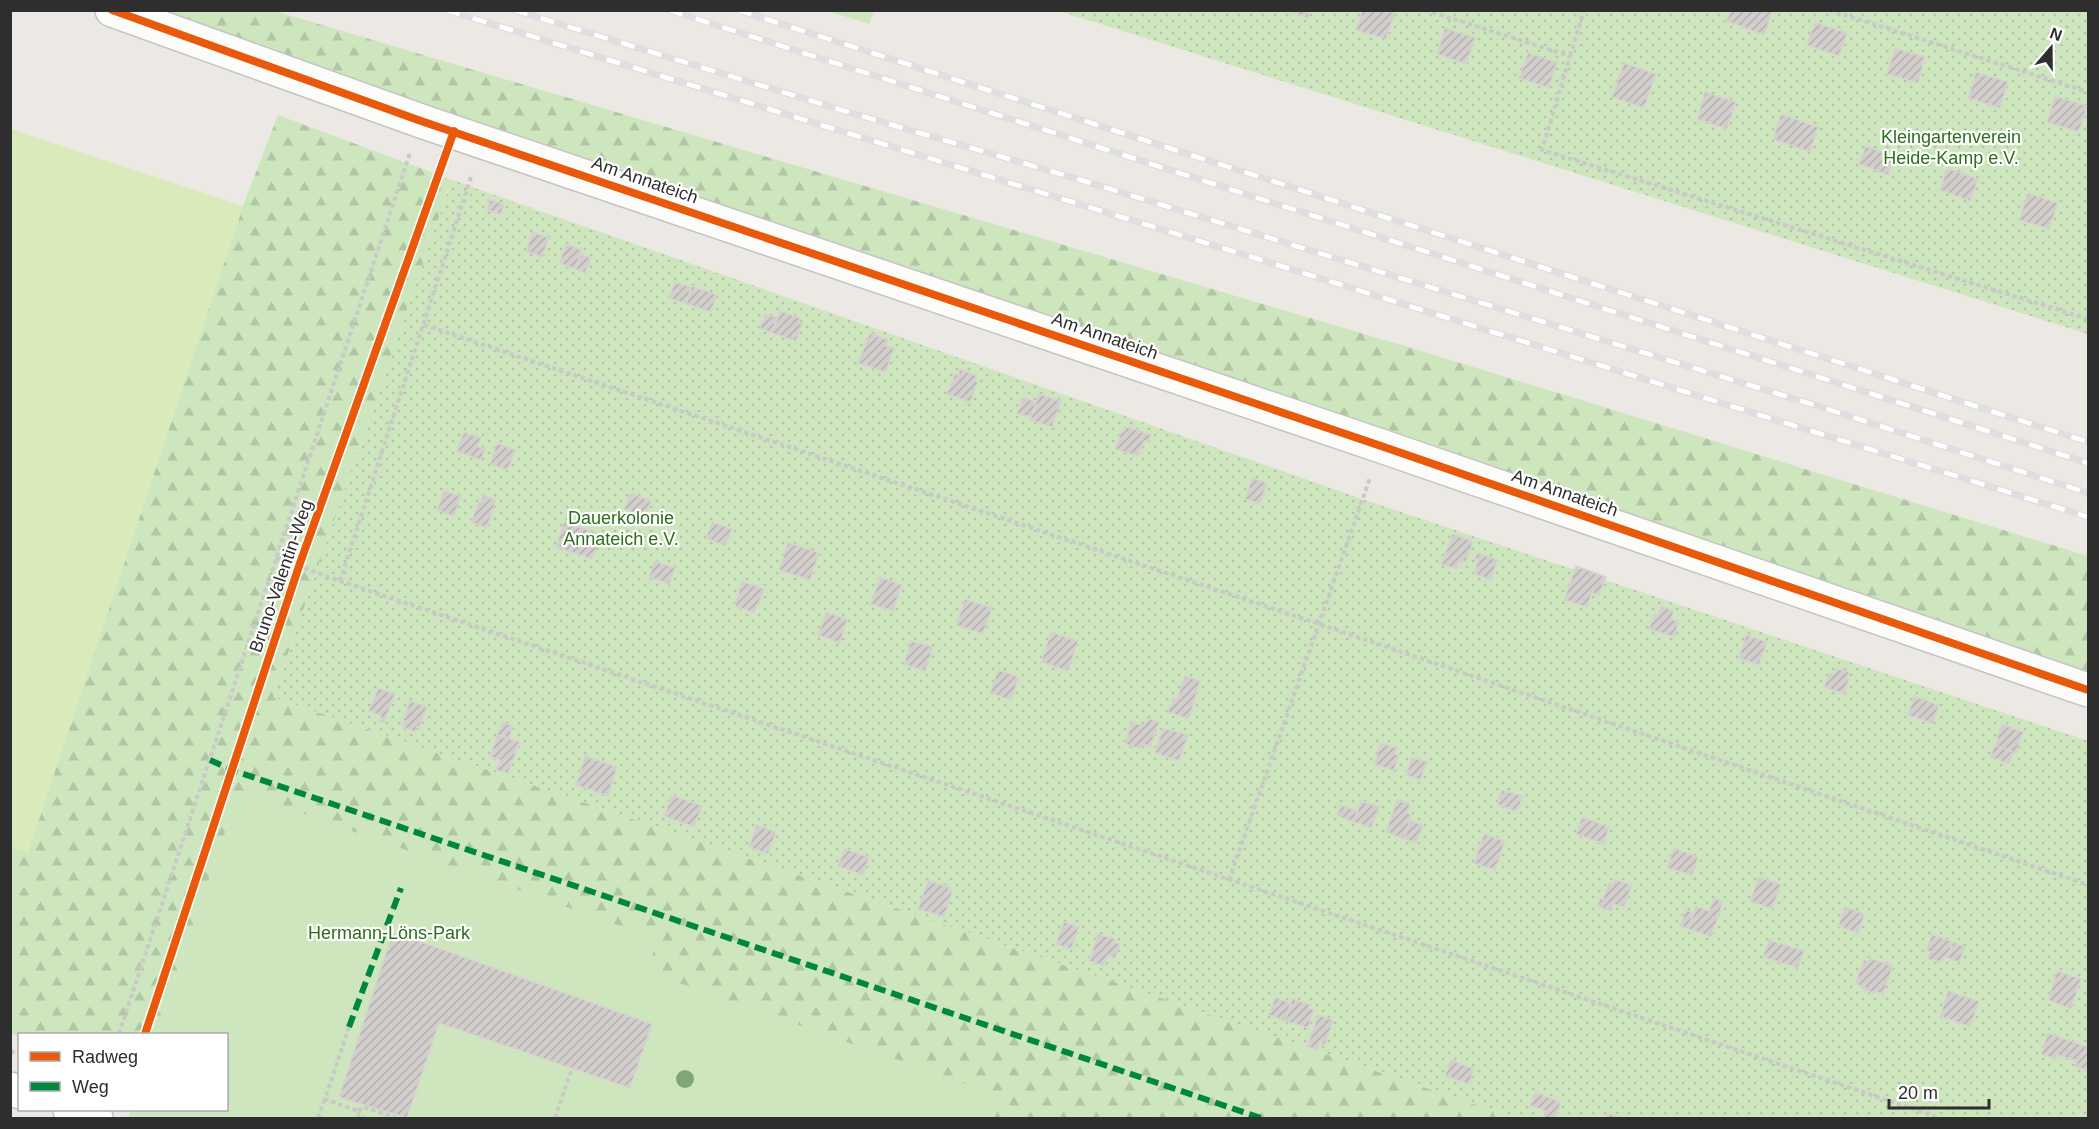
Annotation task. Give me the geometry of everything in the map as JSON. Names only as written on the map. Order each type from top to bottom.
[{"type":"street","name":"Am Annateich","points":[[112,10],[421,121],[1381,446],[2088,690]]},
{"type":"street","points":[[73,1111],[96,1119]]},
{"type":"path","points":[[1425,10],[1570,56]]},
{"type":"path","points":[[1584,10],[1542,150],[2088,319]]},
{"type":"path","points":[[1829,10],[2088,92]]},
{"type":"path","points":[[340,581],[483,141]]},
{"type":"path","points":[[423,325],[1318,624],[2088,885]]},
{"type":"path","points":[[1229,880],[1381,446]]},
{"type":"path","points":[[276,558],[1940,1119]]},
{"type":"path","points":[[318,1119],[349,1027]]},
{"type":"path","points":[[555,1119],[572,1068]]},
{"type":"path","points":[[325,1099],[358,1110],[363,1107],[396,1119]]},
{"type":"path","points":[[358,1110],[359,1116],[365,1119]]},
{"type":"green space","points":[[874,10],[869,24],[828,11]]},
{"type":"green space","points":[[138,11],[275,11],[1418,350],[2088,556],[2088,672]]},
{"type":"green space","name":"Kleingartenverein Heide-Kamp e.V.","points":[[1059,11],[2088,11],[2088,334]]},
{"type":"green space","points":[[278,115],[452,180],[273,697],[1515,1118],[995,1118],[983,1090],[648,972],[657,939],[239,791],[156,1033],[18,1033],[18,1036],[11,1033],[11,847],[28,852],[243,206]]},
{"type":"green space","points":[[11,129],[243,206],[28,853],[10,847]]},
{"type":"green space","name":"Dauerkolonie Annateich e.V.","points":[[452,180],[1362,499],[2088,741],[2088,1118],[1515,1118],[273,697]]},
{"type":"green space","name":"Hermann-Löns-Park","points":[[239,791],[1515,1118],[128,1118],[131,1111],[228,1111],[228,1033],[156,1033]]},
{"type":"building","points":[[1285,10],[1310,10],[1308,18]]},
{"type":"building","points":[[1363,10],[1395,12],[1386,39],[1356,30]]},
{"type":"building","points":[[1731,10],[1769,10],[1772,12],[1764,35],[1726,21]]},
{"type":"building","points":[[1815,22],[1847,33],[1839,56],[1807,45]]},
{"type":"building","points":[[1445,28],[1475,38],[1466,64],[1437,54]]},
{"type":"building","points":[[1895,48],[1925,57],[1918,83],[1887,74]]},
{"type":"building","points":[[1528,53],[1557,62],[1549,88],[1519,78]]},
{"type":"building","points":[[1624,63],[1656,74],[1644,108],[1612,97]]},
{"type":"building","points":[[1976,72],[2008,82],[2000,108],[1968,98]]},
{"type":"building","points":[[1705,92],[1736,102],[1727,129],[1697,119]]},
{"type":"building","points":[[2055,96],[2087,106],[2079,132],[2047,122]]},
{"type":"building","points":[[1781,114],[1818,127],[1810,152],[1773,139]]},
{"type":"building","points":[[1866,146],[1894,157],[1888,175],[1859,164]]},
{"type":"building","points":[[1947,168],[1978,179],[1970,201],[1940,190]]},
{"type":"building","points":[[2028,193],[2058,203],[2049,229],[2019,220]]},
{"type":"building","points":[[490,199],[504,204],[501,214],[487,210]]},
{"type":"building","points":[[533,232],[549,238],[542,257],[526,251]]},
{"type":"building","points":[[566,244],[582,250],[575,269],[559,263]]},
{"type":"building","points":[[581,254],[591,258],[585,273],[575,269]]},
{"type":"building","points":[[675,282],[691,287],[686,304],[669,298]]},
{"type":"building","points":[[692,286],[717,295],[711,312],[686,304]]},
{"type":"building","points":[[780,311],[800,318],[799,323],[802,324],[796,341],[772,333]]},
{"type":"building","points":[[765,314],[777,317],[772,333],[760,328]]},
{"type":"building","points":[[870,333],[888,340],[886,346],[894,348],[886,372],[858,363]]},
{"type":"building","points":[[960,369],[977,376],[975,381],[978,382],[970,402],[947,394],[955,374],[958,375]]},
{"type":"building","points":[[1039,394],[1061,401],[1052,427],[1030,420]]},
{"type":"building","points":[[1023,397],[1036,402],[1031,418],[1017,413]]},
{"type":"building","points":[[1125,426],[1151,435],[1148,442],[1144,441],[1138,456],[1115,449]]},
{"type":"building","points":[[464,432],[481,438],[477,446],[485,449],[481,460],[457,451]]},
{"type":"building","points":[[497,443],[515,450],[508,470],[490,464]]},
{"type":"building","points":[[1252,478],[1267,483],[1260,504],[1245,499]]},
{"type":"building","points":[[444,490],[461,497],[454,516],[437,510]]},
{"type":"building","points":[[630,493],[651,501],[645,518],[624,509]]},
{"type":"building","points":[[483,495],[496,500],[487,528],[471,522]]},
{"type":"building","points":[[564,522],[601,534],[592,559],[556,547]]},
{"type":"building","points":[[712,522],[732,529],[725,546],[706,538]]},
{"type":"building","points":[[1453,534],[1473,541],[1466,562],[1460,560],[1457,569],[1441,564]]},
{"type":"building","points":[[788,542],[819,553],[810,580],[779,570]]},
{"type":"building","points":[[1477,553],[1497,560],[1491,580],[1474,574],[1478,560],[1475,559]]},
{"type":"building","points":[[655,561],[675,568],[669,584],[649,577]]},
{"type":"building","points":[[1576,566],[1606,577],[1599,595],[1592,593],[1587,607],[1564,600]]},
{"type":"building","points":[[880,577],[902,585],[893,611],[871,604]]},
{"type":"building","points":[[742,581],[765,589],[754,613],[735,606]]},
{"type":"building","points":[[965,599],[992,608],[983,634],[956,625]]},
{"type":"building","points":[[1661,606],[1674,611],[1671,619],[1679,622],[1674,637],[1649,629],[1655,613],[1658,614]]},
{"type":"building","points":[[826,612],[847,619],[840,643],[818,635]]},
{"type":"building","points":[[1051,632],[1078,641],[1068,671],[1041,662]]},
{"type":"building","points":[[1746,635],[1767,642],[1759,665],[1739,658]]},
{"type":"building","points":[[911,641],[933,647],[925,671],[904,664]]},
{"type":"building","points":[[1836,668],[1849,672],[1844,694],[1824,687],[1829,673],[1834,674]]},
{"type":"building","points":[[998,670],[1019,677],[1011,700],[990,693]]},
{"type":"building","points":[[1185,676],[1200,681],[1189,719],[1168,712],[1173,698],[1177,699]]},
{"type":"building","points":[[378,688],[395,694],[384,723],[379,722],[381,716],[369,711]]},
{"type":"building","points":[[1914,696],[1939,705],[1933,724],[1908,715]]},
{"type":"building","points":[[410,701],[427,707],[415,732],[403,727],[405,721],[403,720]]},
{"type":"building","points":[[1147,718],[1159,722],[1150,747],[1143,744],[1141,749],[1125,744],[1132,722],[1144,726]]},
{"type":"building","points":[[502,722],[513,726],[509,738],[497,735]]},
{"type":"building","points":[[2002,724],[2023,732],[2016,753],[1995,745]]},
{"type":"building","points":[[1163,728],[1188,735],[1179,761],[1155,753]]},
{"type":"building","points":[[497,735],[520,742],[508,773],[496,770],[500,760],[490,757]]},
{"type":"building","points":[[1381,743],[1397,748],[1395,754],[1399,755],[1394,771],[1374,764]]},
{"type":"building","points":[[1995,745],[2013,752],[2009,764],[1990,757]]},
{"type":"building","points":[[585,756],[617,767],[608,796],[576,785]]},
{"type":"building","points":[[1412,757],[1427,762],[1420,780],[1406,775]]},
{"type":"building","points":[[1502,790],[1523,796],[1517,812],[1497,804]]},
{"type":"building","points":[[672,795],[702,806],[694,827],[664,816]]},
{"type":"building","points":[[1397,800],[1410,804],[1407,813],[1412,815],[1404,839],[1386,832]]},
{"type":"building","points":[[1361,801],[1379,807],[1371,828],[1354,822]]},
{"type":"building","points":[[1341,805],[1357,811],[1354,822],[1337,816]]},
{"type":"building","points":[[1582,817],[1609,827],[1604,844],[1576,834]]},
{"type":"building","points":[[1410,820],[1423,825],[1416,843],[1404,839]]},
{"type":"building","points":[[757,825],[776,832],[768,854],[749,847]]},
{"type":"building","points":[[1484,834],[1505,841],[1495,870],[1474,863]]},
{"type":"building","points":[[1674,848],[1698,857],[1692,875],[1667,868]]},
{"type":"building","points":[[845,849],[869,857],[863,875],[838,866]]},
{"type":"building","points":[[1759,877],[1781,885],[1772,909],[1750,901]]},
{"type":"building","points":[[1615,879],[1632,885],[1624,907],[1614,904],[1611,911],[1597,906],[1600,898],[1603,899],[1609,883],[1613,884]]},
{"type":"building","points":[[928,880],[953,890],[944,917],[918,909]]},
{"type":"building","points":[[1714,898],[1723,902],[1711,937],[1688,929],[1696,906],[1709,911]]},
{"type":"building","points":[[1845,907],[1865,914],[1858,933],[1838,926]]},
{"type":"building","points":[[1686,910],[1694,913],[1688,929],[1680,926]]},
{"type":"building","points":[[1064,922],[1079,927],[1071,949],[1056,944]]},
{"type":"building","points":[[393,932],[652,1024],[630,1088],[439,1023],[407,1118],[339,1097]]},
{"type":"building","points":[[1098,934],[1115,939],[1114,942],[1120,944],[1115,958],[1108,956],[1104,966],[1089,961]]},
{"type":"building","points":[[1932,934],[1953,942],[1947,958],[1944,957],[1942,962],[1927,959],[1930,952],[1926,951]]},
{"type":"building","points":[[1769,940],[1804,951],[1798,968],[1763,957]]},
{"type":"building","points":[[1953,942],[1965,947],[1959,962],[1947,958]]},
{"type":"building","points":[[1869,958],[1893,966],[1883,994],[1864,990],[1865,987],[1855,984],[1864,960],[1868,961]]},
{"type":"building","points":[[2057,971],[2081,979],[2071,1009],[2048,1000]]},
{"type":"building","points":[[1948,991],[1979,1001],[1970,1027],[1940,1016]]},
{"type":"building","points":[[1275,997],[1291,1003],[1285,1021],[1269,1015]]},
{"type":"building","points":[[1292,999],[1311,1005],[1310,1008],[1314,1010],[1308,1028],[1285,1021]]},
{"type":"building","points":[[1318,1015],[1333,1020],[1325,1045],[1320,1043],[1317,1050],[1307,1047]]},
{"type":"building","points":[[2048,1033],[2088,1047],[2088,1071],[2075,1066],[2077,1061],[2057,1055],[2055,1059],[2041,1054]]},
{"type":"building","points":[[1451,1060],[1474,1069],[1469,1084],[1445,1076]]},
{"type":"building","points":[[1535,1092],[1561,1102],[1555,1118],[1543,1118],[1545,1111],[1530,1105]]},
{"type":"building","points":[[1608,1113],[1620,1117],[1620,1118],[1606,1118]]},
{"type":"railway","points":[[446,10],[2088,517]]},
{"type":"railway","points":[[514,10],[1071,177],[1821,407],[2088,493]]},
{"type":"railway","points":[[669,10],[2088,463]]},
{"type":"railway","points":[[738,10],[2088,442]]},
{"type":"marked path","points":[[210,760],[232,770],[1261,1118]]},
{"type":"marked path","points":[[349,1027],[401,888]]},
{"type":"cycle path","points":[[112,10],[421,121],[1381,446],[2088,690]]},
{"type":"cycle path","name":"Bruno-Valentin-Weg","points":[[145,1033],[299,566],[454,131]]}]
